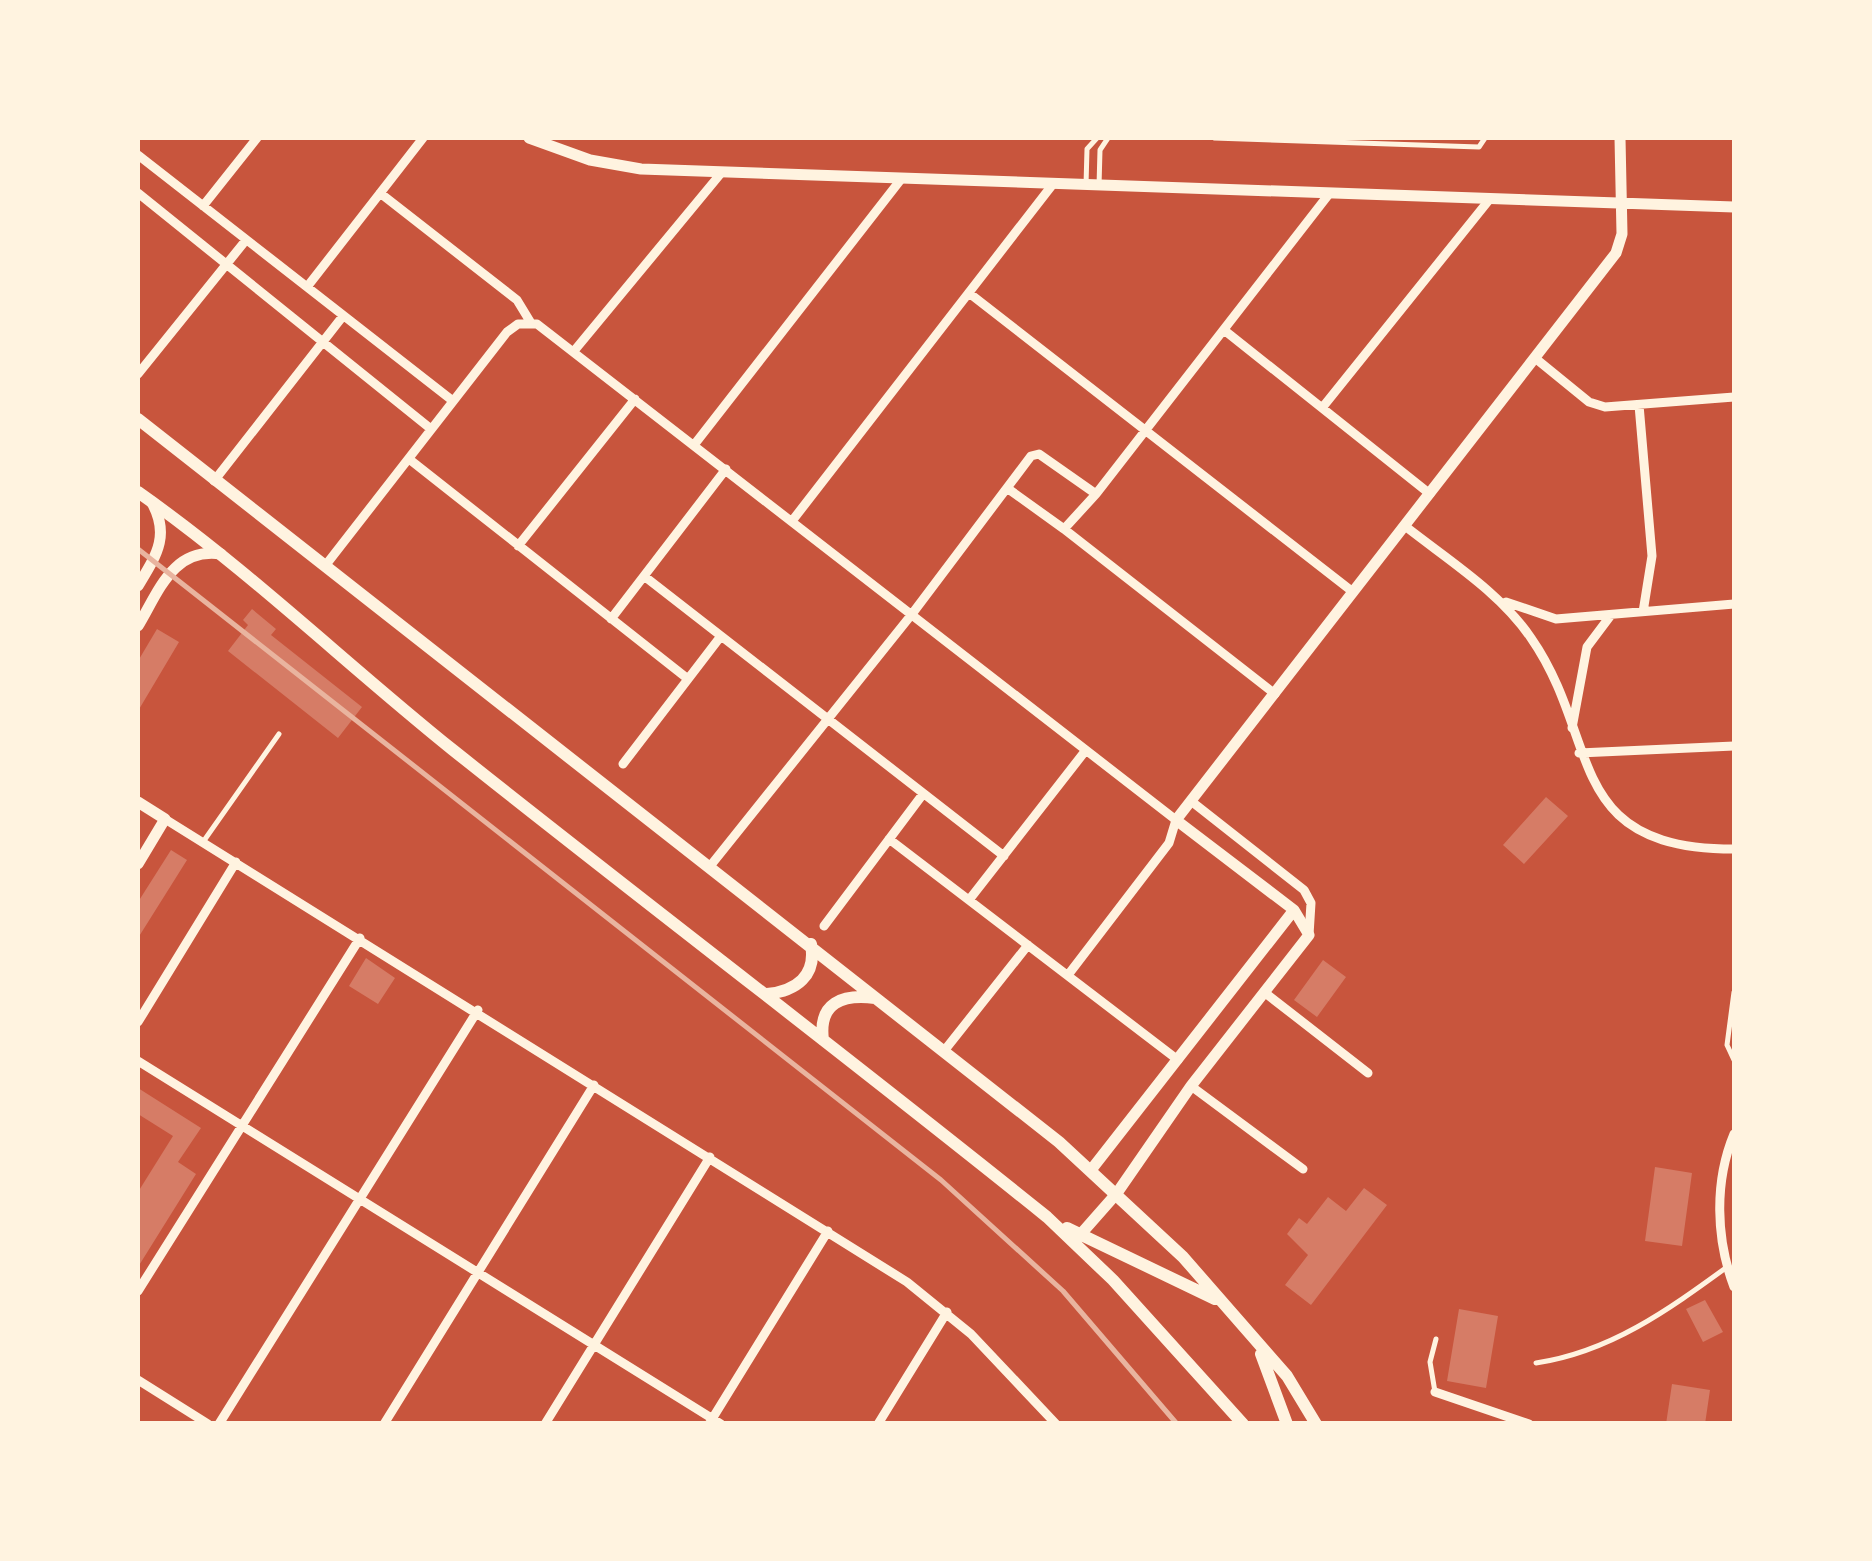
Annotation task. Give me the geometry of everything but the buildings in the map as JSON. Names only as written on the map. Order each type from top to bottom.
[{"type":"main road","points":[[138,419],[711,865],[1091,1170],[1174,1248],[1307,1402],[1319,1424]]},
{"type":"main road","points":[[138,492],[224,555],[384,695],[1047,1217],[1114,1280],[1244,1424]]},
{"type":"main road","points":[[766,994],[794,988],[807,976],[813,958],[811,944]]},
{"type":"main road","points":[[822,1040],[823,1019],[832,1003],[849,996],[878,998]]},
{"type":"main road","points":[[1047,1217],[1190,1285],[1224,1306]]},
{"type":"main road","points":[[1252,1338],[1288,1424]]},
{"type":"street","points":[[203,206],[258,138]]},
{"type":"street","points":[[307,287],[423,138]]},
{"type":"street","points":[[529,138],[611,165],[722,172],[1734,207]]},
{"type":"street","points":[[1068,976],[1170,843],[1176,820],[1620,248],[1620,138]]},
{"type":"street","points":[[138,156],[453,402]]},
{"type":"street","points":[[138,175],[148,163]]},
{"type":"street","points":[[574,351],[722,172]]},
{"type":"street","points":[[694,444],[902,178]]},
{"type":"street","points":[[792,521],[1053,184]]},
{"type":"street","points":[[380,192],[517,300],[531,323],[574,351],[1294,910],[1309,935]]},
{"type":"street","points":[[138,193],[432,429]]},
{"type":"street","points":[[1064,529],[1096,494],[1328,194]]},
{"type":"street","points":[[1322,408],[1489,200]]},
{"type":"street","points":[[138,374],[224,262],[246,240]]},
{"type":"street","points":[[970,292],[1353,592]]},
{"type":"street","points":[[214,480],[343,316]]},
{"type":"street","points":[[325,566],[512,328],[531,323]]},
{"type":"street","points":[[1224,330],[1430,494]]},
{"type":"street","points":[[1535,358],[1590,402],[1611,408],[1734,397]]},
{"type":"street","points":[[518,546],[635,399]]},
{"type":"street","points":[[1639,405],[1652,556],[1643,612]]},
{"type":"street","points":[[711,865],[912,614],[1031,456],[1039,454],[1096,494]]},
{"type":"street","points":[[409,459],[688,679]]},
{"type":"street","points":[[612,619],[726,470]]},
{"type":"street","points":[[1007,488],[1274,694]]},
{"type":"street","points":[[138,586],[162,543],[161,524],[150,501]]},
{"type":"street","points":[[1405,526],[1494,597],[1523,626],[1542,654],[1579,752],[1601,797],[1632,825],[1673,843],[1734,849]]},
{"type":"street","points":[[138,626],[178,562],[202,554],[224,555]]},
{"type":"street","points":[[644,576],[1004,856]]},
{"type":"street","points":[[1494,597],[1556,619],[1734,604]]},
{"type":"street","points":[[1572,731],[1587,647],[1611,615]]},
{"type":"street","points":[[622,764],[722,636]]},
{"type":"street","points":[[1579,752],[1734,746]]},
{"type":"street","points":[[969,900],[1086,750]]},
{"type":"street","points":[[824,926],[924,794]]},
{"type":"street","points":[[1080,1235],[1117,1194],[1192,1086],[1309,935],[1311,903],[1304,890],[1192,801]]},
{"type":"street","points":[[138,802],[478,1010],[947,1312],[1056,1424]]},
{"type":"street","points":[[138,864],[166,819]]},
{"type":"street","points":[[889,839],[1178,1060]]},
{"type":"street","points":[[138,1022],[236,862]]},
{"type":"street","points":[[1091,1170],[1294,910]]},
{"type":"street","points":[[138,1291],[360,938]]},
{"type":"street","points":[[944,1050],[1028,945]]},
{"type":"street","points":[[1264,992],[1368,1073]]},
{"type":"street","points":[[218,1424],[478,1010]]},
{"type":"street","points":[[138,1060],[714,1422],[828,1232]]},
{"type":"street","points":[[384,1424],[594,1085]]},
{"type":"street","points":[[1192,1086],[1303,1169]]},
{"type":"street","points":[[1734,1134],[1720,1193],[1727,1267],[1734,1287]]},
{"type":"street","points":[[545,1424],[710,1157]]},
{"type":"street","points":[[878,1424],[947,1312]]},
{"type":"street","points":[[138,1380],[208,1424]]},
{"type":"street","points":[[1434,1392],[1529,1424]]},
{"type":"lane","points":[[1092,185],[1087,149],[1096,138]]},
{"type":"lane","points":[[1092,185],[1100,150],[1108,138]]},
{"type":"lane","points":[[1214,138],[1479,147],[1485,138]]},
{"type":"lane","points":[[203,842],[279,734]]},
{"type":"lane","points":[[1734,992],[1727,1045],[1734,1060]]},
{"type":"lane","points":[[1536,1363],[1602,1346],[1638,1328],[1727,1267]]},
{"type":"lane","points":[[1434,1392],[1430,1362],[1436,1339]]},
{"type":"railway","points":[[138,549],[941,1180],[1063,1291],[1177,1424]]}]
